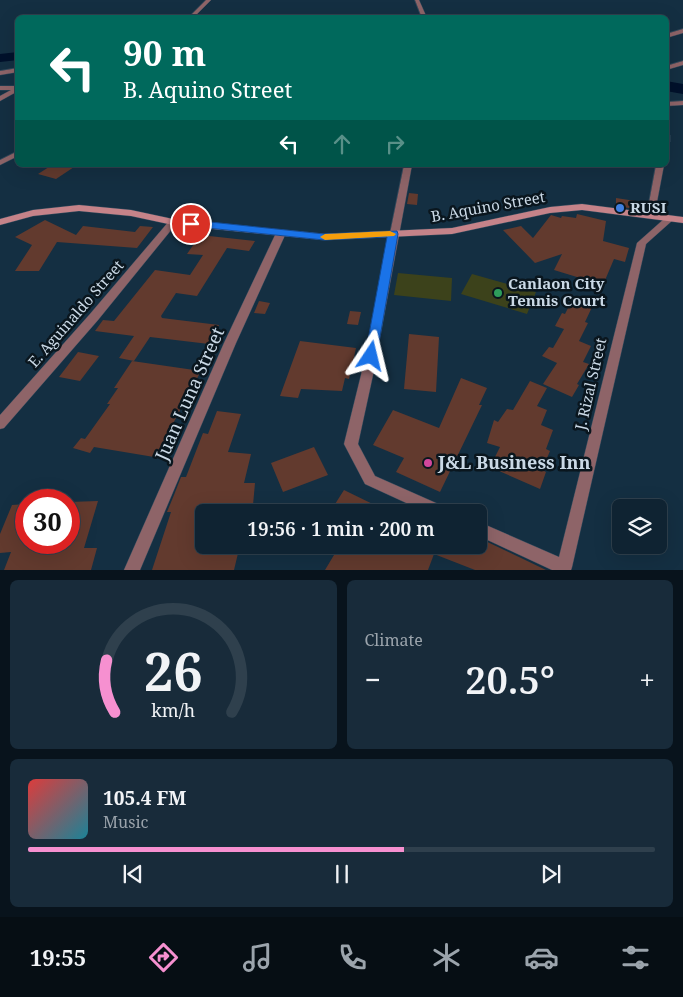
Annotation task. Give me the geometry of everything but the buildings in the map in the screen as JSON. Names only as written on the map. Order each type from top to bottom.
[{"type":"street","points":[[193,15],[209,0]]},
{"type":"street","points":[[417,0],[424,15]]},
{"type":"street","points":[[669,35],[683,31]]},
{"type":"street","points":[[669,67],[683,63]]},
{"type":"street","points":[[0,73],[15,70]]},
{"type":"street","points":[[0,88],[15,88]]},
{"type":"street","points":[[0,99],[15,90]]},
{"type":"street","points":[[669,104],[683,103]]},
{"type":"street","points":[[0,163],[15,155]]},
{"type":"street","points":[[408,167],[393,234],[368,374],[351,444],[370,480],[422,504]]},
{"type":"street","points":[[660,167],[652,208],[670,219]]},
{"type":"street","name":"B. Aquino Street","points":[[0,222],[33,213],[79,208],[132,214],[173,222],[324,237],[452,230],[550,210],[582,207],[683,220]]},
{"type":"street","name":"J. Rizal Street","points":[[564,568],[642,243],[670,219]]},
{"type":"street","name":"E. Aguinaldo Street","points":[[0,424],[94,317],[173,222]]},
{"type":"street","name":"Juan Luna Street","points":[[132,570],[230,343],[281,233]]},
{"type":"street","points":[[487,534],[564,568]]},
{"type":"green space","points":[[398,273],[452,278],[451,301],[394,295]]},
{"type":"green space","name":"Canlaon City Tennis Court","points":[[472,274],[536,292],[527,314],[461,294]]},
{"type":"waterway","points":[[0,58],[15,56]]},
{"type":"waterway","points":[[669,87],[683,89]]},
{"type":"slow traffic","points":[[325,237],[390,234]]},
{"type":"place","name":"RUSI","points":[[620,208]]},
{"type":"place","name":"Canlaon City Tennis Court","points":[[498,293]]},
{"type":"place","name":"J&L Business Inn","points":[[428,463]]},
{"type":"route","points":[[191,224],[324,237],[393,234],[371,356]]}]
